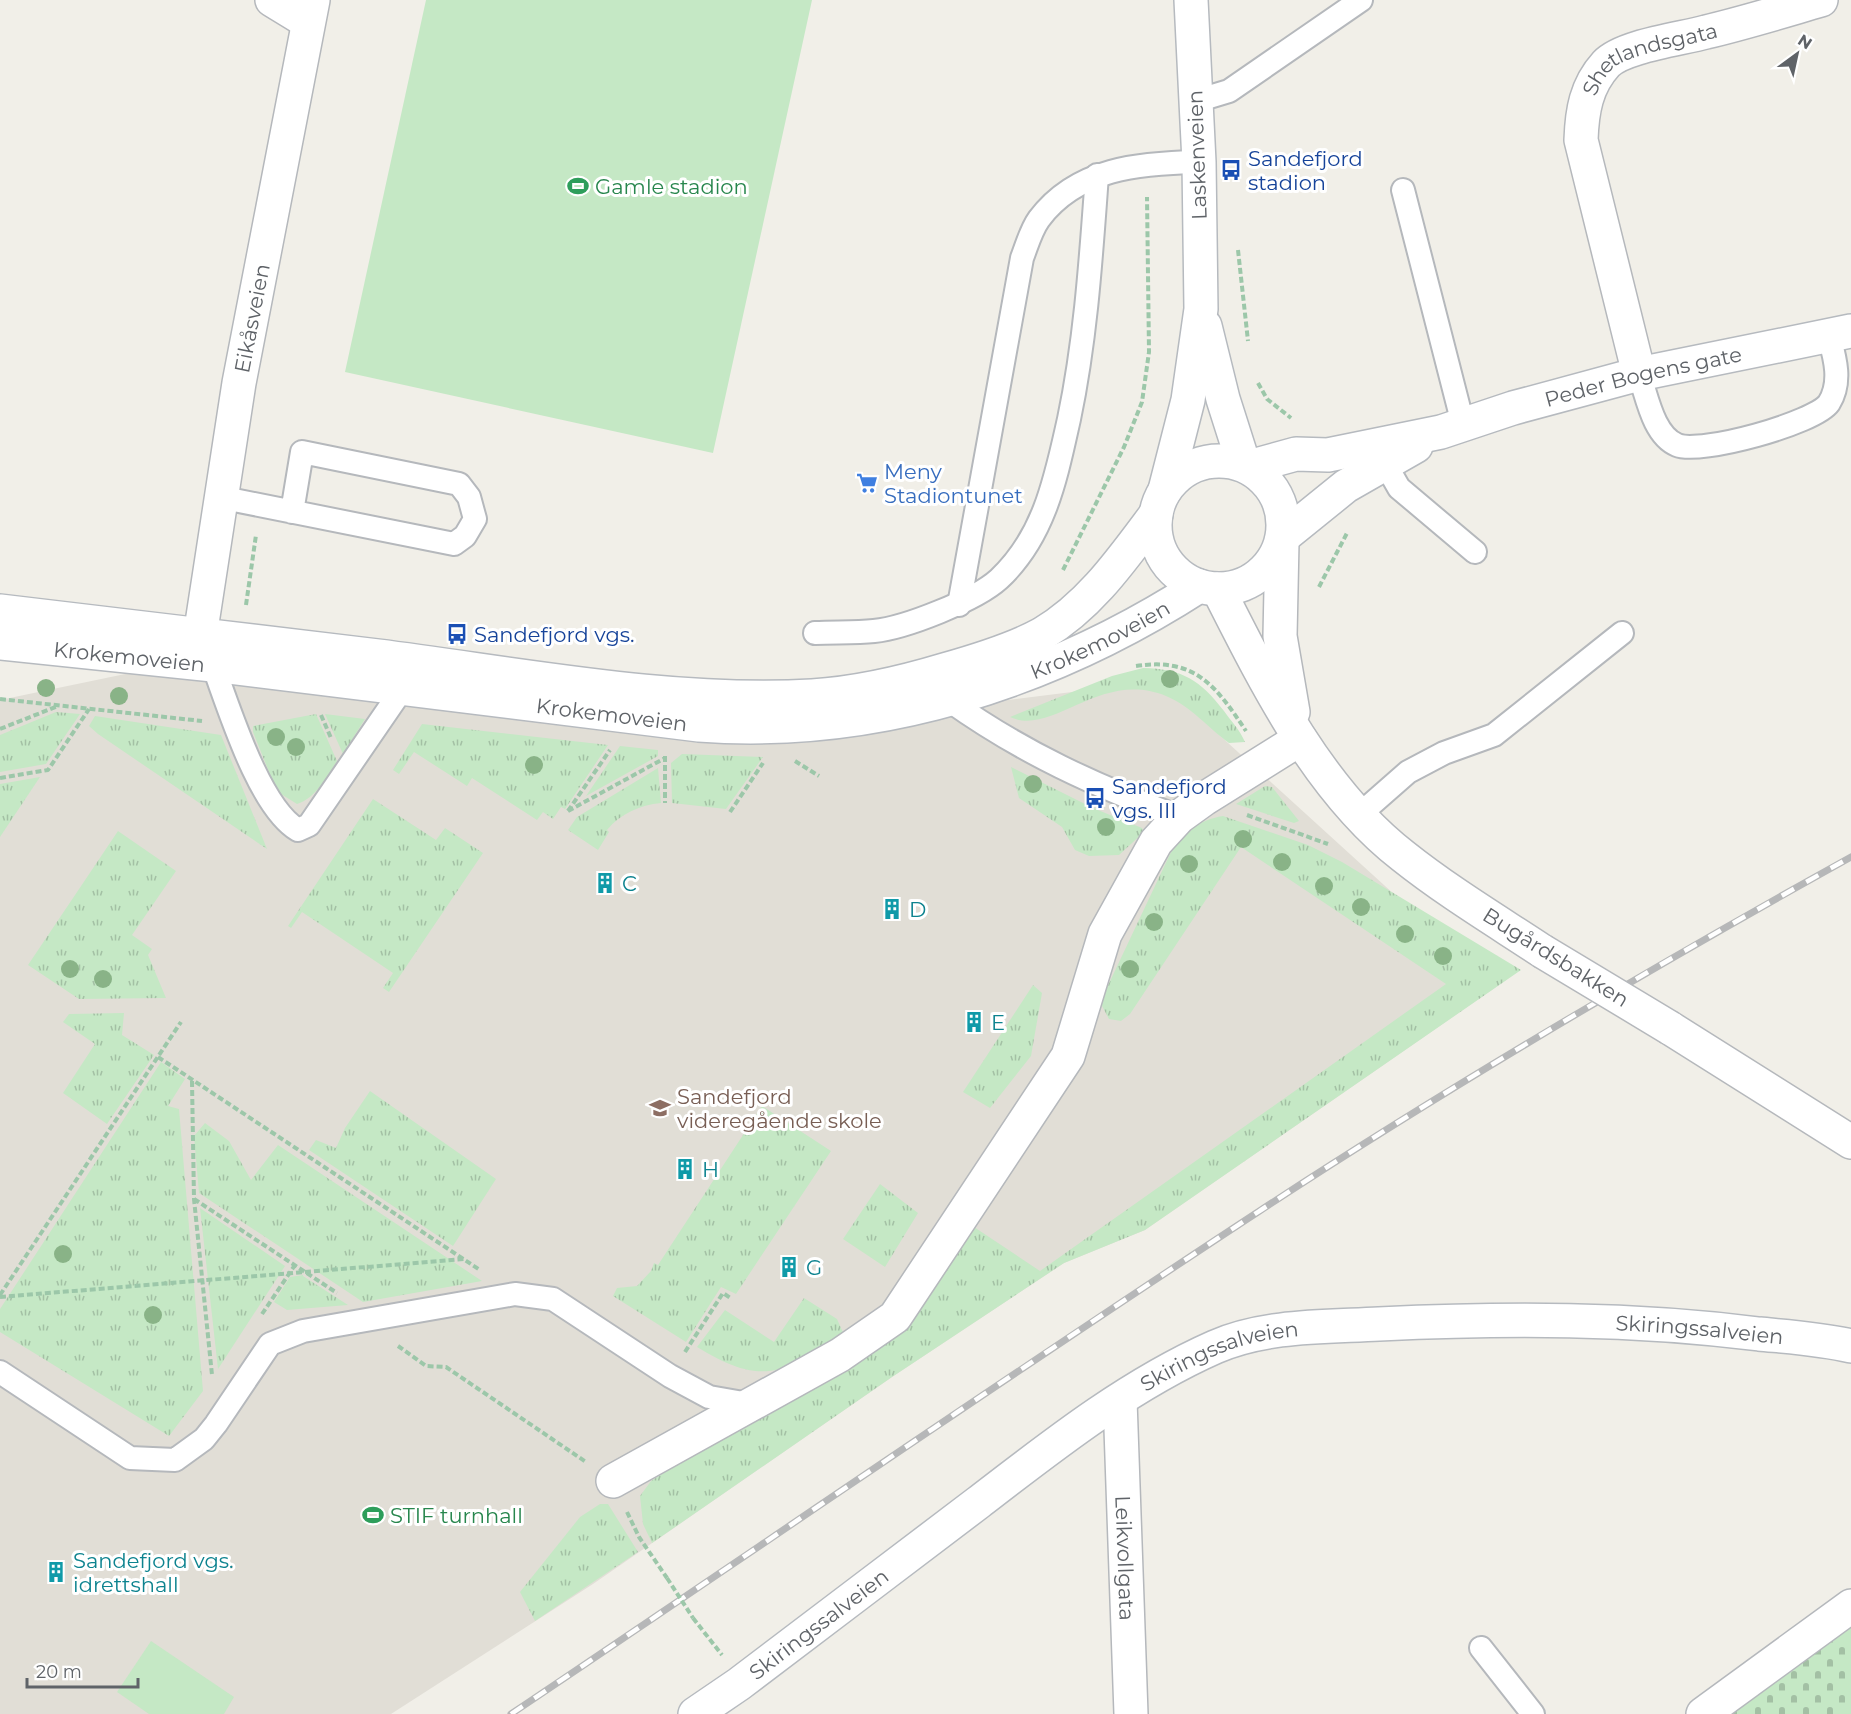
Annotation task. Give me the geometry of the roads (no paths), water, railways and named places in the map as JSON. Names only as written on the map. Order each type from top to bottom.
[{"type":"main road","points":[[272,0],[310,11]]},
{"type":"main road","name":"Laskenveien","points":[[1160,502],[1188,400],[1201,309],[1191,0]]},
{"type":"main road","name":"Shetlandsgata","points":[[1639,374],[1581,140],[1582,110],[1592,84],[1608,62],[1644,46],[1764,8],[1821,0]]},
{"type":"main road","name":"Eikåsveien","points":[[206,651],[219,497],[310,11]]},
{"type":"main road","name":"Laskenveien","points":[[1201,309],[1222,399],[1246,466]]},
{"type":"main road","name":"Peder Bogens gate","points":[[1246,466],[1296,454],[1380,454],[1452,428],[1639,374],[1840,334]]},
{"type":"main road","name":"Peder Bogens gate","points":[[1282,540],[1380,454]]},
{"type":"main road","points":[[1206,461],[1246,466],[1267,480],[1279,498],[1282,540],[1272,562],[1245,585],[1208,587],[1182,577],[1168,563],[1157,540],[1160,502],[1182,472],[1206,461]]},
{"type":"main road","name":"Krokemoveien","points":[[0,643],[206,651],[299,646],[677,694],[746,697],[814,696],[895,684],[970,663],[1041,634],[1077,609],[1101,584],[1160,502]]},
{"type":"main road","name":"Bugårdsbakken","points":[[1282,540],[1280,636],[1298,735]]},
{"type":"main road","name":"Krokemoveien","points":[[0,611],[403,688],[744,728],[816,724],[950,701],[1010,682],[1072,656],[1208,587]]},
{"type":"main road","name":"Bugårdsbakken","points":[[1208,587],[1298,735],[1359,815],[1401,855],[1542,951],[1670,1028],[1851,1142]]},
{"type":"main road","points":[[614,1481],[840,1355],[895,1317],[1068,1056],[1105,934],[1156,842],[1191,808],[1298,735]]},
{"type":"main road","name":"Skiringssalveien","points":[[695,1714],[739,1684],[1052,1446],[1120,1400],[1215,1347],[1261,1333],[1482,1319],[1623,1320],[1706,1327],[1851,1346]]},
{"type":"main road","name":"Leikvollgata","points":[[1120,1400],[1131,1714]]},
{"type":"main road","points":[[1703,1714],[1851,1606]]},
{"type":"lane","points":[[1196,101],[1230,91],[1361,0]]},
{"type":"lane","points":[[959,605],[1022,258],[1038,221],[1060,196],[1097,175],[1146,163],[1198,162]]},
{"type":"lane","points":[[815,633],[876,631],[959,605],[998,580],[1018,558],[1037,529],[1054,486],[1080,366],[1097,175]]},
{"type":"lane","points":[[1403,190],[1452,428]]},
{"type":"lane","points":[[1639,374],[1660,432],[1677,445],[1702,449],[1804,421],[1828,404],[1835,389],[1840,334]]},
{"type":"lane","points":[[219,497],[261,505],[292,512],[454,544],[465,536],[474,519],[470,496],[459,484],[302,452],[292,512]]},
{"type":"lane","points":[[1380,454],[1399,488],[1475,552]]},
{"type":"lane","points":[[1359,815],[1408,772],[1443,753],[1494,735],[1622,633]]},
{"type":"lane","points":[[206,651],[272,805],[286,823],[298,830],[309,825],[403,688]]},
{"type":"lane","points":[[950,701],[1015,744],[1058,768],[1191,808]]},
{"type":"lane","points":[[0,1372],[130,1458],[175,1460],[204,1438],[270,1344],[286,1336],[373,1317],[515,1294],[553,1299],[670,1376],[709,1397],[749,1404]]},
{"type":"lane","points":[[1481,1648],[1533,1714]]},
{"type":"railway","points":[[511,1714],[1073,1335],[1333,1163],[1553,1028],[1851,857]]},
{"type":"place","name":"Sandefjord stadion","points":[[1231,170]]},
{"type":"place","name":"Gamle stadion","points":[[578,186]]},
{"type":"place","name":"Meny Stadiontunet","points":[[867,483]]},
{"type":"place","name":"Sandefjord vgs.","points":[[457,634]]},
{"type":"place","name":"Sandefjord vgs. III","points":[[1095,798]]},
{"type":"place","name":"C","points":[[605,883]]},
{"type":"place","name":"D","points":[[892,909]]},
{"type":"place","name":"E","points":[[974,1022]]},
{"type":"place","name":"Sandefjord videregående skole","points":[[660,1108]]},
{"type":"place","name":"H","points":[[685,1169]]},
{"type":"place","name":"G","points":[[789,1267]]},
{"type":"place","name":"STIF turnhall","points":[[373,1515]]},
{"type":"place","name":"Sandefjord vgs. idrettshall","points":[[56,1572]]}]
